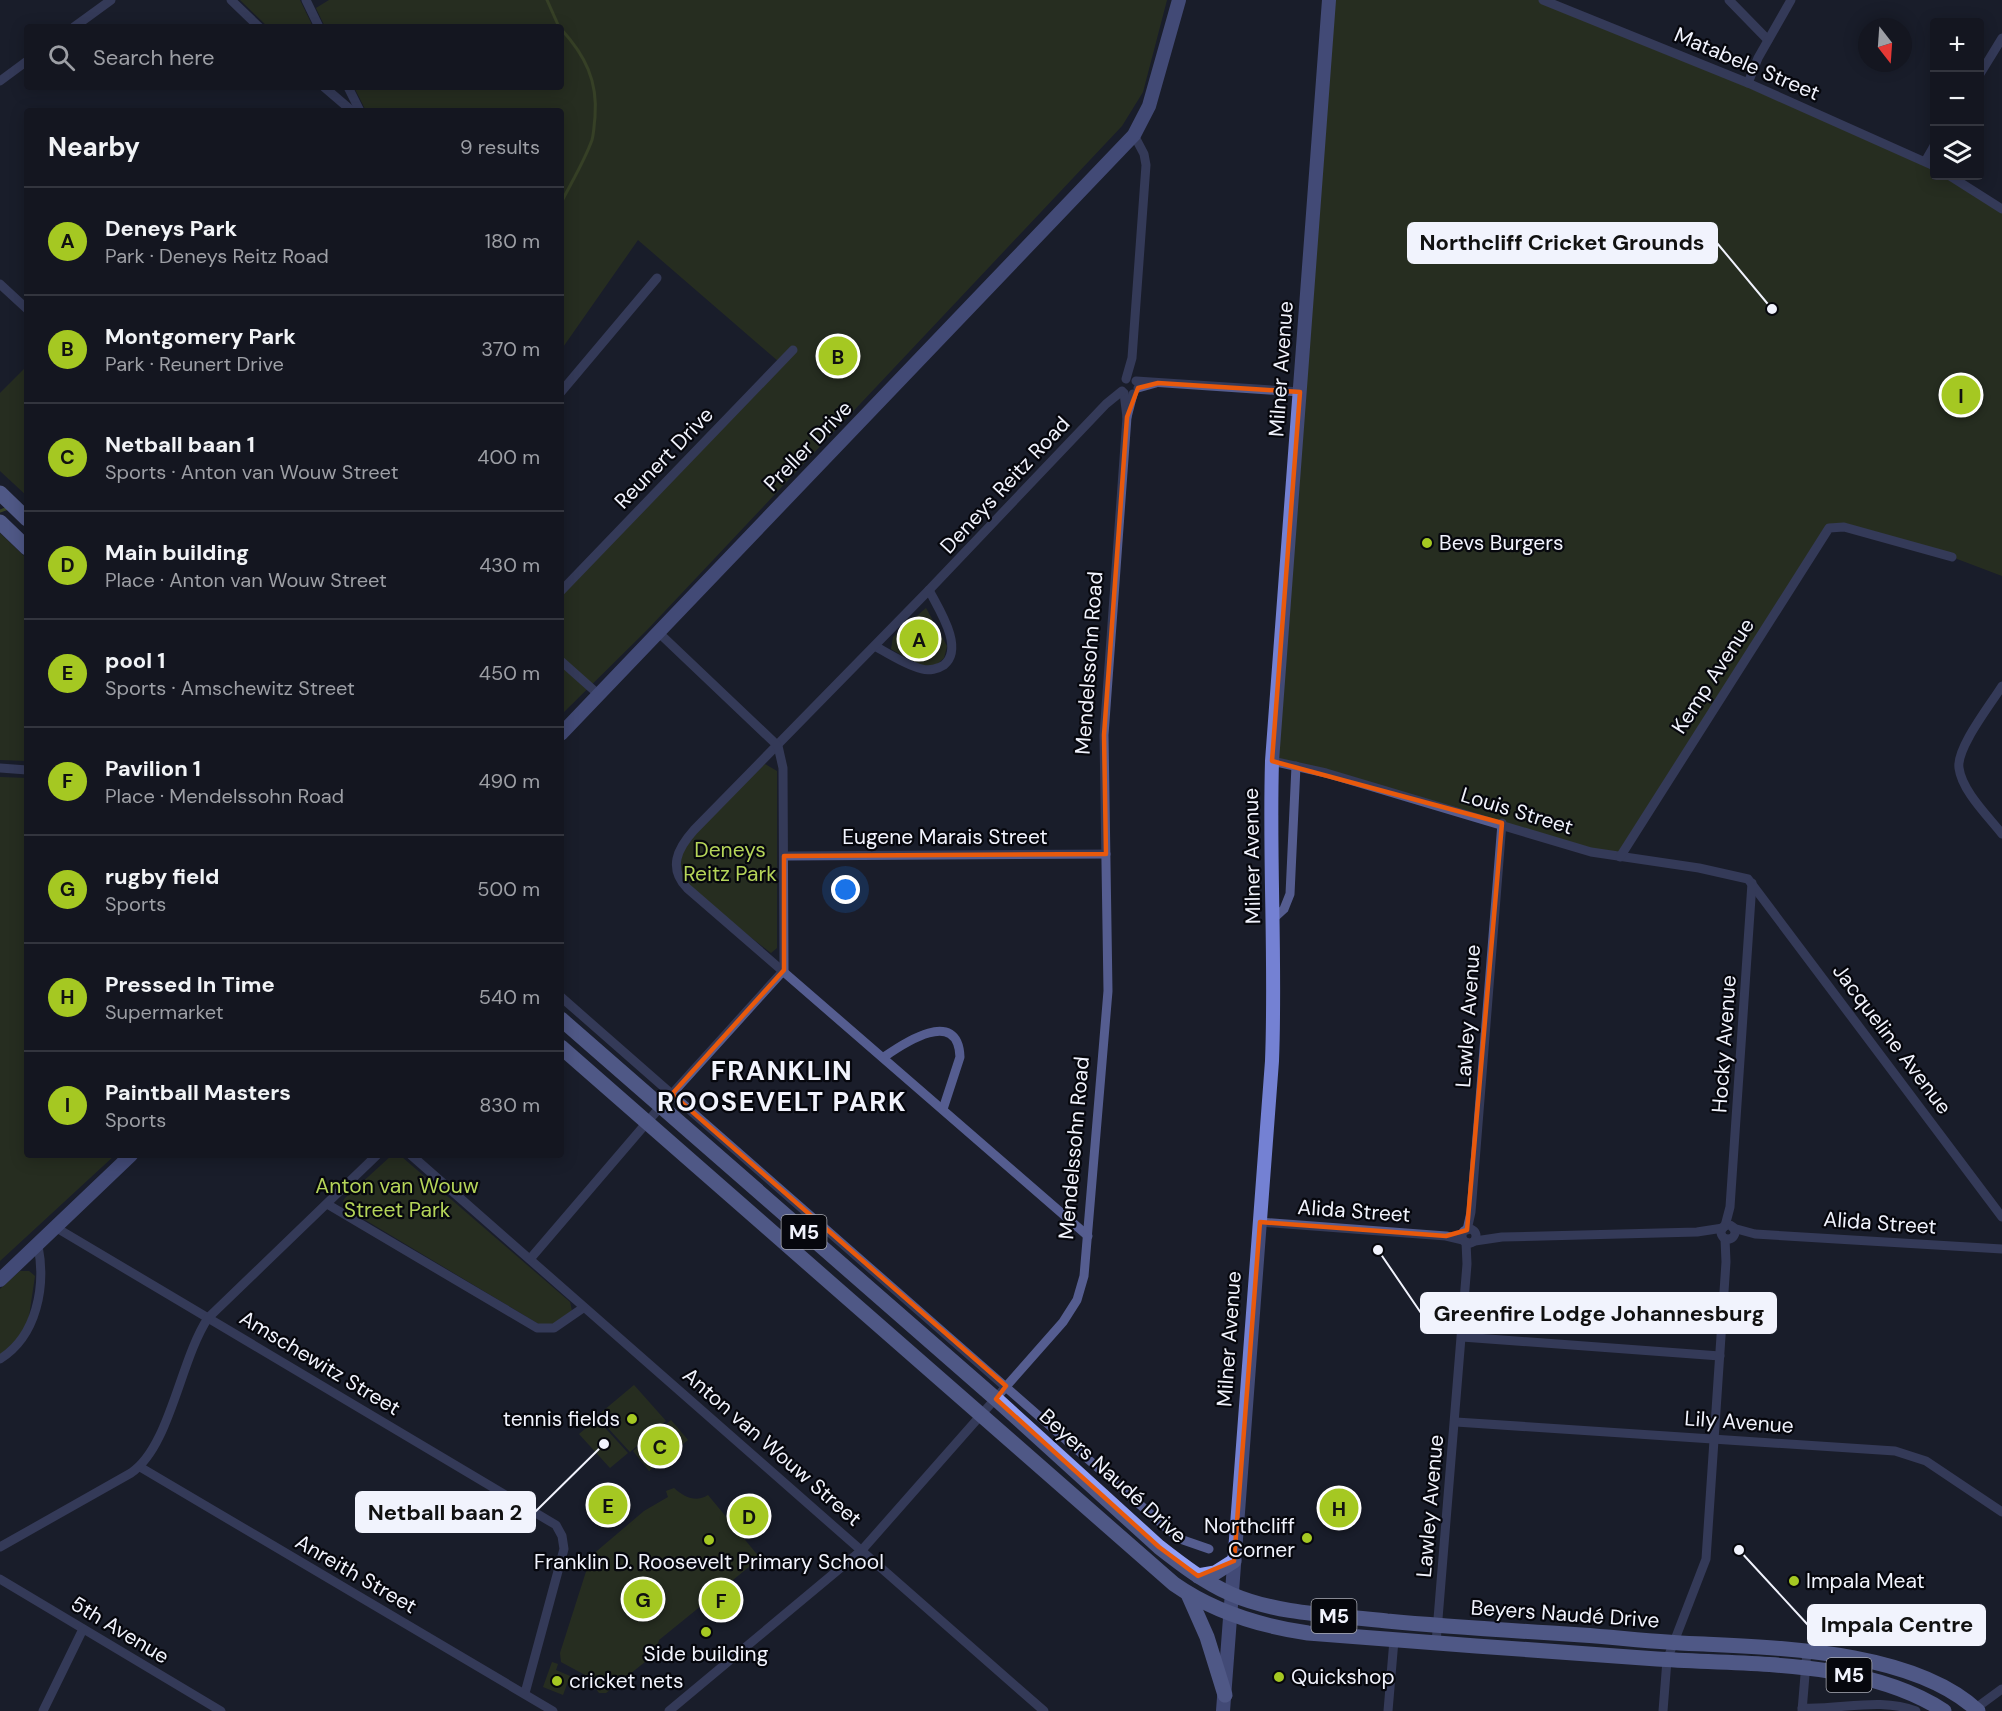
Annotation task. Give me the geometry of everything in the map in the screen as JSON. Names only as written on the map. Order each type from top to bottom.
[{"type":"main road","points":[[1134,135],[1149,106],[1179,0]]},
{"type":"main road","name":"Milner Avenue","points":[[1224,1703],[1273,1051],[1272,761],[1329,0]]},
{"type":"main road","name":"Preller Drive","points":[[564,731],[1134,135]]},
{"type":"main road","points":[[0,494],[24,516]]},
{"type":"main road","points":[[0,522],[24,545]]},
{"type":"main road","name":"Beyers Naudé Drive","points":[[564,1022],[996,1399],[1159,1546],[1198,1576],[1232,1594],[1301,1612],[1438,1625],[1807,1651],[1889,1666],[1938,1686],[1975,1710]]},
{"type":"main road","name":"Beyers Naudé Drive","points":[[564,1050],[1188,1594],[1230,1614],[1290,1630],[1849,1675],[1892,1687],[1944,1711]]},
{"type":"main road","points":[[0,1280],[128,1158]]},
{"type":"main road","points":[[1198,1576],[1215,1573],[1234,1561]]},
{"type":"main road","points":[[1188,1594],[1207,1637],[1224,1703]]},
{"type":"street","points":[[78,24],[111,0]]},
{"type":"street","points":[[231,0],[256,24]]},
{"type":"street","points":[[306,0],[318,24]]},
{"type":"street","name":"Matabele Street","points":[[1543,0],[1748,83],[1930,163]]},
{"type":"street","points":[[1729,0],[1768,40]]},
{"type":"street","points":[[1748,83],[1768,40],[1791,0]]},
{"type":"street","points":[[1981,72],[2002,38]]},
{"type":"street","points":[[0,81],[24,63]]},
{"type":"street","points":[[328,90],[348,108]]},
{"type":"street","points":[[350,90],[358,108]]},
{"type":"street","name":"Mendelssohn Road","points":[[669,1711],[862,1550],[1072,1310],[1082,1287],[1108,991],[1104,735],[1146,165],[1144,153],[1134,135]]},
{"type":"street","points":[[1926,160],[1930,154]]},
{"type":"street","points":[[1956,180],[2002,209]]},
{"type":"street","points":[[564,388],[657,278]]},
{"type":"street","points":[[0,284],[24,306]]},
{"type":"street","name":"Reunert Drive","points":[[564,588],[793,350]]},
{"type":"street","points":[[1129,386],[1158,383],[1300,392]]},
{"type":"street","name":"Deneys Reitz Road","points":[[1088,1236],[687,888],[680,880],[675,864],[686,839],[929,590],[1106,404],[1129,386]]},
{"type":"street","name":"Kemp Avenue","points":[[1620,857],[1821,537],[1829,528],[1844,526],[1952,558]]},
{"type":"street","points":[[874,646],[923,670],[936,669],[947,662],[952,650],[949,635],[929,590]]},
{"type":"street","points":[[530,1259],[661,1106],[784,970],[783,768],[778,746],[658,632]]},
{"type":"street","points":[[564,664],[598,694]]},
{"type":"street","points":[[2001,690],[1964,748],[1959,769],[1964,783],[2002,834]]},
{"type":"street","name":"Louis Street","points":[[1272,761],[1502,823],[1574,848],[1733,874],[1752,883]]},
{"type":"street","points":[[1273,919],[1284,909],[1290,894],[1296,766]]},
{"type":"street","points":[[5,768],[24,770]]},
{"type":"street","name":"Lawley Avenue","points":[[1436,1643],[1456,1422],[1502,823]]},
{"type":"street","name":"Eugene Marais Street","points":[[784,856],[1106,854]]},
{"type":"street","name":"Hocky Avenue","points":[[1663,1711],[1667,1660],[1705,1566],[1752,883]]},
{"type":"street","name":"Jacqueline Avenue","points":[[1752,883],[2002,1217]]},
{"type":"street","name":"Beyers Naudé Drive","points":[[564,1000],[1170,1531],[1183,1540],[1209,1549]]},
{"type":"street","points":[[884,1057],[927,1032],[941,1031],[953,1038],[960,1050],[960,1057],[943,1109]]},
{"type":"street","points":[[0,1547],[140,1467],[152,1452],[193,1344],[208,1318],[374,1158]]},
{"type":"street","name":"Anton van Wouw Street","points":[[414,1158],[1044,1711]]},
{"type":"street","points":[[327,1204],[537,1328],[548,1330],[561,1325],[584,1308]]},
{"type":"street","name":"Alida Street","points":[[1260,1222],[1446,1236],[1728,1232],[2002,1249]]},
{"type":"street","name":"Amschewitz Street","points":[[55,1227],[549,1520],[562,1536],[562,1558],[525,1693]]},
{"type":"street","points":[[0,1359],[18,1346],[30,1323],[42,1276],[38,1246]]},
{"type":"street","points":[[1462,1337],[1720,1356]]},
{"type":"street","name":"Lily Avenue","points":[[1456,1422],[1906,1453],[1926,1461],[2002,1512]]},
{"type":"street","name":"Anreith Street","points":[[140,1467],[553,1711]]},
{"type":"street","name":"5th Avenue","points":[[0,1579],[221,1711]]},
{"type":"street","points":[[43,1711],[83,1629]]},
{"type":"street","points":[[1388,1711],[1394,1640]]},
{"type":"street","points":[[1807,1651],[1802,1710],[1885,1703],[1916,1711]]},
{"type":"street","points":[[1975,1710],[2002,1689]]},
{"type":"highlighted area","points":[[1158,383],[1300,392],[1272,761],[1502,823],[1467,1230],[1446,1236],[1260,1222],[1234,1561],[1198,1576],[1159,1547],[996,1399],[1006,1386],[672,1094],[784,970],[784,856],[1106,854],[1104,735],[1127,417],[1138,388]]},
{"type":"green space","points":[[240,0],[300,0],[312,24],[265,24]]},
{"type":"green space","points":[[329,0],[1167,0],[1143,92],[1122,126],[648,629],[564,712],[564,593],[778,361],[638,240],[564,346],[564,108],[364,108],[356,90],[564,90],[564,24],[324,24],[316,8]]},
{"type":"green space","points":[[1329,0],[1541,0],[1930,164],[1930,180],[1956,180],[2002,208],[2002,576],[1952,557],[1844,527],[1829,528],[1620,857],[1272,761]]},
{"type":"green space","points":[[24,369],[24,493],[0,471],[0,393]]},
{"type":"green space","points":[[0,533],[24,556],[24,761],[0,760]]},
{"type":"green space","points":[[926,608],[947,646],[944,658],[935,666],[920,666],[891,649],[893,637]]},
{"type":"green space","name":"Deneys Reitz Park","points":[[765,764],[777,771],[777,948],[771,953],[687,888],[677,856],[686,839]]},
{"type":"green space","points":[[0,777],[24,778],[24,1158],[112,1158],[0,1261]]},
{"type":"green space","name":"Anton van Wouw Street Park","points":[[389,1158],[403,1158],[570,1302],[572,1311],[557,1323],[542,1326],[347,1209],[343,1201]]},
{"type":"green space","points":[[20,1271],[29,1271],[35,1276],[29,1316],[23,1334],[0,1355],[0,1289]]},
{"type":"green space","name":"tennis fields","points":[[634,1385],[666,1421],[630,1452],[597,1416]]},
{"type":"green space","points":[[597,1419],[628,1453],[610,1468],[579,1434]]},
{"type":"green space","points":[[671,1420],[688,1440],[649,1471],[633,1451]]},
{"type":"green space","points":[[674,1488],[690,1498],[699,1499],[708,1495],[760,1558],[659,1640],[655,1654],[606,1693],[599,1693],[587,1676],[561,1662],[560,1653],[591,1556],[644,1511],[668,1497],[666,1491]]},
{"type":"green space","name":"cricket nets","points":[[552,1662],[558,1664],[556,1670],[570,1676],[563,1695],[543,1687]]},
{"type":"shaded area","points":[[617,1489],[627,1500],[599,1522],[589,1511]]},
{"type":"waterway","points":[[547,0],[558,24]]},
{"type":"waterway","points":[[564,33],[577,49],[588,69],[595,104],[592,140],[564,197]]},
{"type":"waterway","points":[[0,511],[8,508]]},
{"type":"place","name":"Northcliff Cricket Grounds","points":[[1772,309]]},
{"type":"place","name":"Montgomery Park","points":[[838,356]]},
{"type":"place","name":"Paintball Masters","points":[[1961,395]]},
{"type":"place","name":"Bevs Burgers","points":[[1427,543]]},
{"type":"place","name":"Deneys Park","points":[[919,639]]},
{"type":"place","name":"Greenfire Lodge Johannesburg","points":[[1378,1250]]},
{"type":"place","name":"tennis fields","points":[[632,1419]]},
{"type":"place","name":"Netball baan 2","points":[[604,1444]]},
{"type":"place","name":"Netball baan 1","points":[[660,1446]]},
{"type":"place","name":"pool 1","points":[[608,1505]]},
{"type":"place","name":"Pressed In Time","points":[[1339,1508]]},
{"type":"place","name":"Main building","points":[[749,1516]]},
{"type":"place","name":"Northcliff Corner","points":[[1307,1538]]},
{"type":"place","name":"Franklin D. Roosevelt Primary School","points":[[709,1540]]},
{"type":"place","name":"Impala Centre","points":[[1739,1550]]},
{"type":"place","name":"Impala Meat","points":[[1794,1581]]},
{"type":"place","name":"rugby field","points":[[643,1599]]},
{"type":"place","name":"Pavilion 1","points":[[721,1600]]},
{"type":"place","name":"Side building","points":[[706,1632]]},
{"type":"place","name":"Quickshop","points":[[1279,1677]]},
{"type":"place","name":"cricket nets","points":[[557,1681]]},
{"type":"district","name":"FRANKLIN ROOSEVELT PARK","points":[[782,1086]]}]
